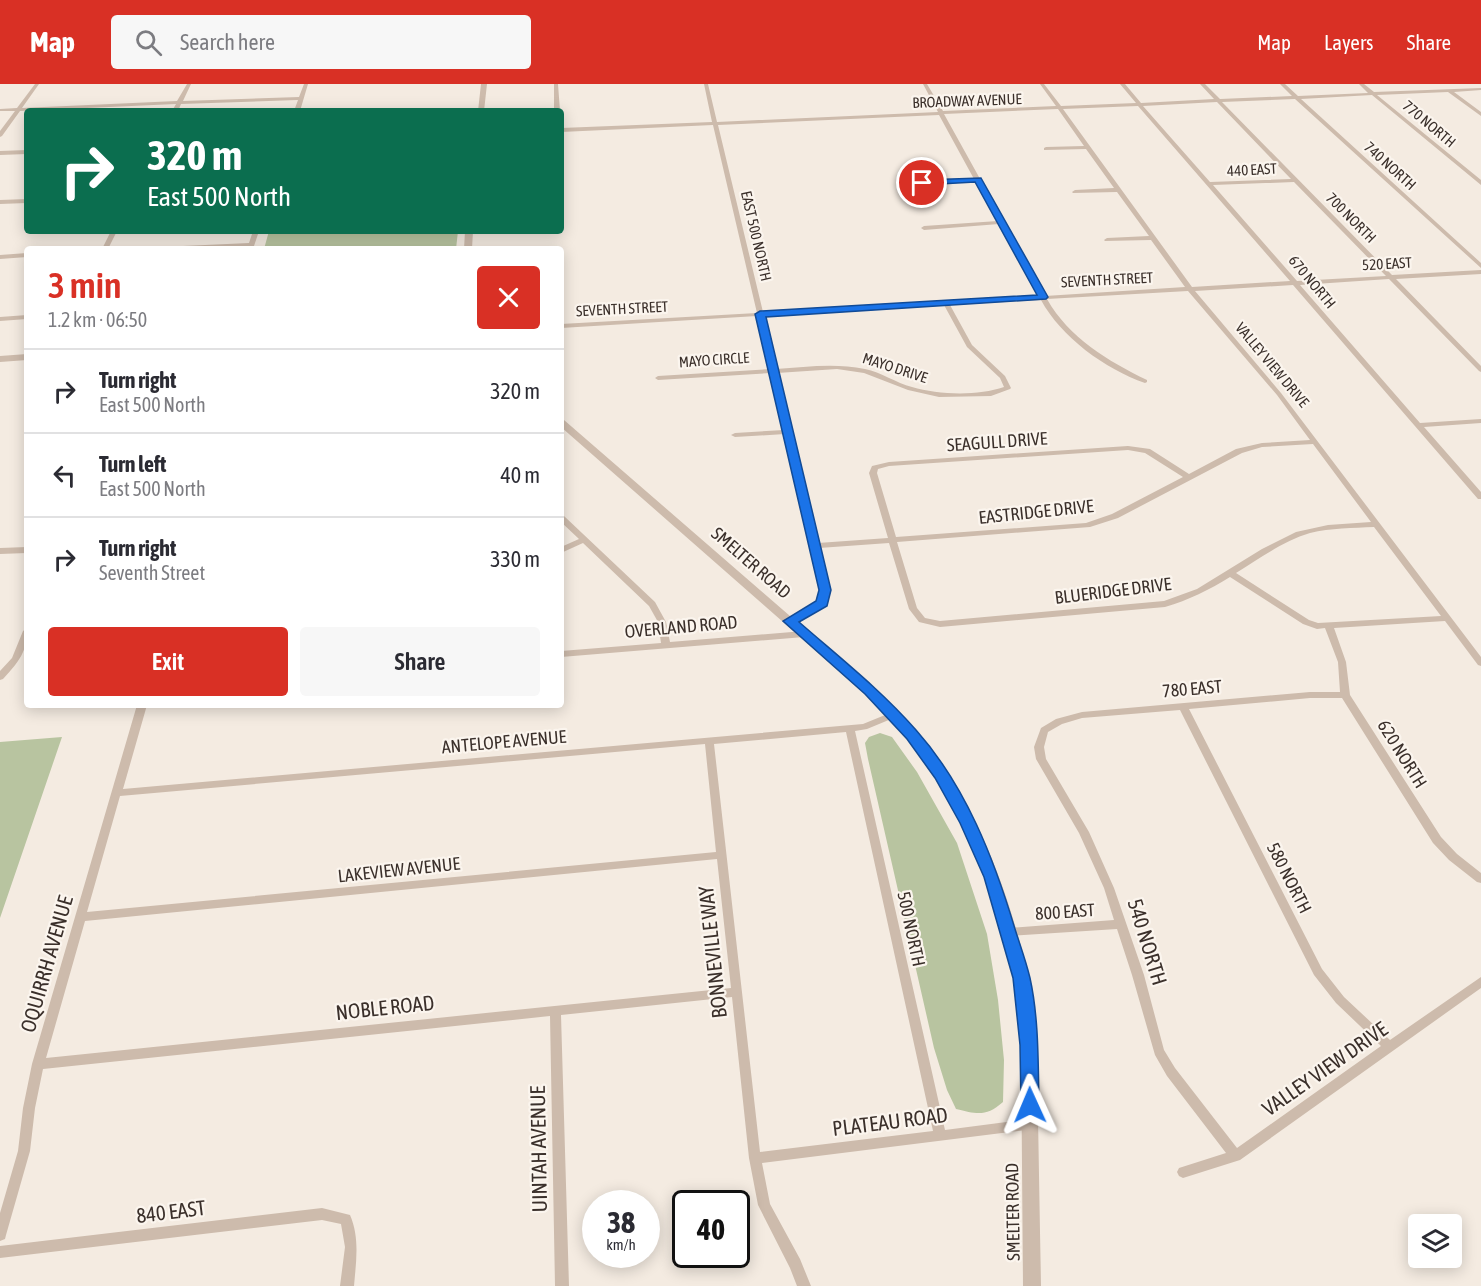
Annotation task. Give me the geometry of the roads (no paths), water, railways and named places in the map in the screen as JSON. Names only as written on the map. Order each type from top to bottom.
[{"type":"street","points":[[0,135],[37,84]]},
{"type":"street","points":[[177,108],[189,84]]},
{"type":"street","points":[[298,108],[306,84]]},
{"type":"street","points":[[481,108],[484,84]]},
{"type":"street","points":[[556,84],[556,108]]},
{"type":"street","name":"EAST 500 NORTH","points":[[706,84],[825,598],[822,603],[790,621]]},
{"type":"street","points":[[925,84],[1058,321],[1083,345],[1103,359],[1145,381]]},
{"type":"street","name":"VALLEY VIEW DRIVE","points":[[1042,84],[1210,315],[1279,394],[1481,663]]},
{"type":"street","name":"670 NORTH","points":[[1122,84],[1481,497]]},
{"type":"street","name":"700 NORTH","points":[[1202,84],[1481,370]]},
{"type":"street","name":"740 NORTH","points":[[1282,84],[1481,266]]},
{"type":"street","name":"770 NORTH","points":[[1361,84],[1481,183]]},
{"type":"street","name":"BROADWAY AVENUE","points":[[564,130],[1481,90]]},
{"type":"street","points":[[1450,91],[1481,114]]},
{"type":"street","points":[[42,108],[301,98]]},
{"type":"street","points":[[0,110],[24,109]]},
{"type":"street","points":[[1046,149],[1088,147]]},
{"type":"street","points":[[0,153],[24,152]]},
{"type":"street","points":[[904,184],[978,180]]},
{"type":"street","name":"440 EAST","points":[[1209,184],[1296,180]]},
{"type":"street","points":[[1075,192],[1118,190]]},
{"type":"street","points":[[0,202],[24,201]]},
{"type":"street","points":[[924,228],[1001,222]]},
{"type":"street","points":[[1107,240],[1153,238]]},
{"type":"street","points":[[0,257],[24,255]]},
{"type":"street","name":"520 EAST","points":[[1295,283],[1481,272]]},
{"type":"street","name":"SEVENTH STREET","points":[[564,326],[1295,283]]},
{"type":"street","name":"MAYO DRIVE","points":[[773,370],[827,367],[856,369],[910,389],[948,396],[991,394],[1008,388],[1003,377],[969,346],[945,303]]},
{"type":"street","points":[[0,319],[24,317]]},
{"type":"street","points":[[0,359],[24,357]]},
{"type":"street","name":"MAYO CIRCLE","points":[[658,378],[773,370]]},
{"type":"street","points":[[1418,425],[1481,420]]},
{"type":"street","name":"SMELTER ROAD","points":[[564,425],[790,621],[894,715],[912,735],[940,774],[968,822],[992,877],[1021,978],[1029,1045],[1032,1286]]},
{"type":"street","points":[[735,435],[788,432]]},
{"type":"street","name":"EASTRIDGE DRIVE","points":[[814,546],[1087,525],[1115,516],[1246,449],[1315,442]]},
{"type":"street","name":"SEAGULL DRIVE","points":[[892,540],[874,478],[875,468],[881,465],[1128,448],[1147,452],[1189,478]]},
{"type":"street","points":[[564,521],[652,604],[662,622],[666,645]]},
{"type":"street","name":"BLUERIDGE DRIVE","points":[[892,540],[913,609],[922,620],[940,624],[1156,606],[1189,597],[1291,538],[1306,532],[1377,524]]},
{"type":"street","points":[[564,549],[584,540]]},
{"type":"street","points":[[0,551],[24,550]]},
{"type":"street","points":[[1230,573],[1306,622],[1329,627],[1447,618]]},
{"type":"street","name":"620 NORTH","points":[[1329,627],[1342,662],[1345,695],[1437,840],[1453,857],[1481,879]]},
{"type":"street","name":"OVERLAND ROAD","points":[[564,654],[804,634]]},
{"type":"street","points":[[0,677],[16,659],[24,639]]},
{"type":"street","name":"780 EAST","points":[[1044,730],[1059,721],[1082,715],[1310,695],[1345,695]]},
{"type":"street","name":"580 NORTH","points":[[1184,706],[1318,972],[1340,1000],[1390,1047]]},
{"type":"street","name":"OQUIRRH AVENUE","points":[[0,1235],[24,1151],[29,1108],[38,1064],[141,708]]},
{"type":"street","name":"ANTELOPE AVENUE","points":[[116,793],[864,727],[894,715]]},
{"type":"street","name":"500 NORTH","points":[[850,728],[940,1136]]},
{"type":"street","name":"540 NORTH","points":[[1044,730],[1039,747],[1046,770],[1084,832],[1122,924],[1159,1051],[1171,1072],[1236,1156]]},
{"type":"street","name":"BONNEVILLE WAY","points":[[709,741],[755,1158],[764,1205],[804,1286]]},
{"type":"street","name":"LAKEVIEW AVENUE","points":[[80,917],[722,855]]},
{"type":"street","name":"800 EAST","points":[[1009,932],[1122,924]]},
{"type":"street","name":"VALLEY VIEW DRIVE","points":[[1183,1172],[1236,1156],[1481,982]]},
{"type":"street","name":"NOBLE ROAD","points":[[38,1064],[737,992]]},
{"type":"street","name":"UINTAH AVENUE","points":[[555,1010],[562,1286]]},
{"type":"street","name":"PLATEAU ROAD","points":[[755,1158],[1030,1125]]},
{"type":"street","name":"840 EAST","points":[[0,1252],[322,1215],[346,1219],[351,1247],[347,1286]]}]
